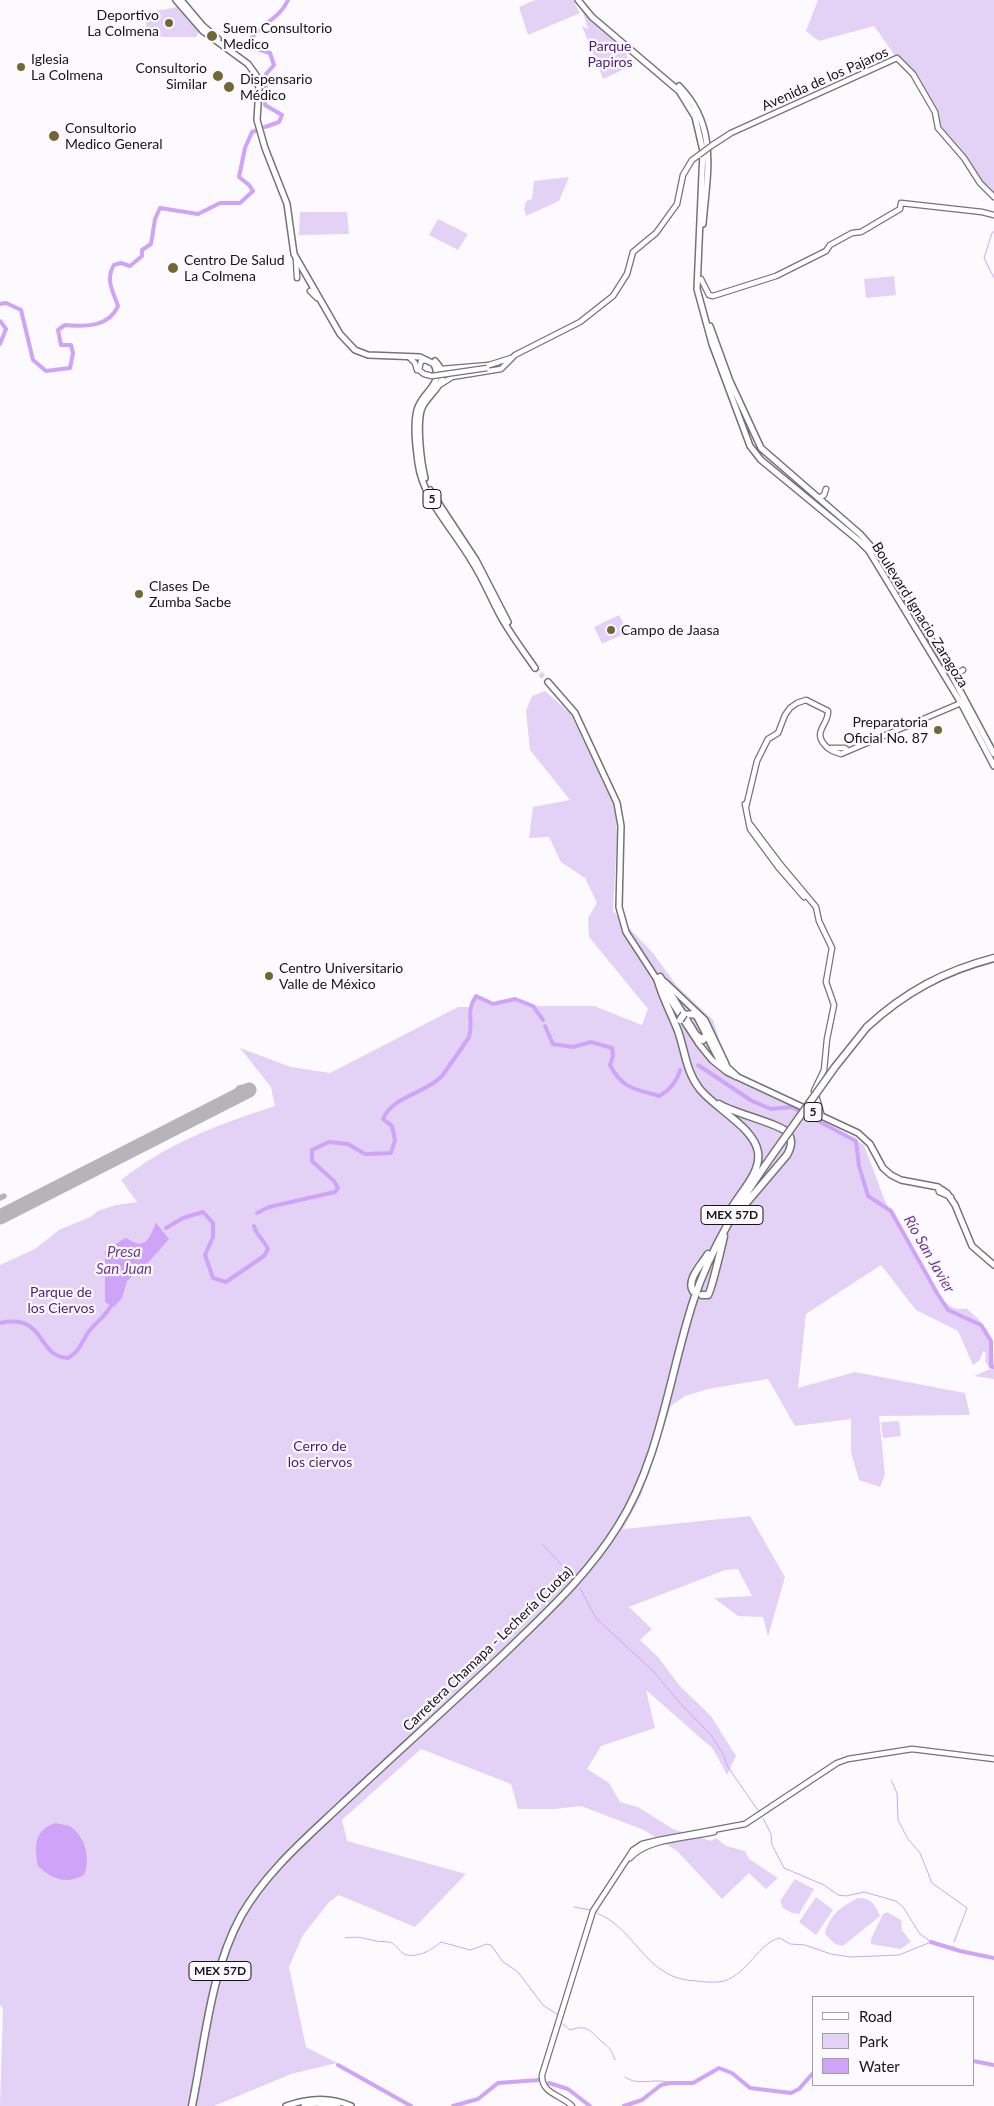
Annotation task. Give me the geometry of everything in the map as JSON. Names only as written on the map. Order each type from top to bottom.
[{"type":"highway","name":"Carretera Chamapa - Lechería (Cuota)","points":[[194,2106],[225,1965],[238,1930],[260,1893],[292,1856],[458,1702],[579,1584],[619,1530],[641,1486],[666,1410],[696,1301],[725,1228],[778,1151],[869,1029],[895,1006],[923,987],[958,971],[994,959]]},
{"type":"highway","points":[[658,978],[692,1078],[710,1100],[752,1137],[757,1150],[756,1170],[733,1205],[725,1228]]},
{"type":"highway","points":[[658,978],[696,1035],[703,1040],[707,1034]]},
{"type":"highway","points":[[682,1017],[699,1013]]},
{"type":"highway","points":[[682,1017],[693,1014],[697,1016],[723,1067],[736,1076]]},
{"type":"highway","points":[[678,1033],[682,1017]]},
{"type":"highway","points":[[682,1017],[681,1032],[690,1068],[703,1088],[722,1106],[778,1127],[788,1133],[790,1139],[791,1145],[787,1155],[736,1214]]},
{"type":"highway","name":"Carretera Chamapa - Lechería (Cuota)","points":[[194,2106],[221,1965],[240,1918],[260,1886],[290,1854],[554,1606],[582,1576],[618,1526],[640,1481],[694,1299],[723,1235],[778,1151]]},
{"type":"highway","points":[[693,1291],[690,1286],[691,1280],[723,1235]]},
{"type":"highway","points":[[702,1295],[708,1295],[712,1290],[723,1235]]},
{"type":"main road","points":[[176,0],[203,31],[248,64],[254,72],[259,88],[258,114],[265,148],[287,204],[290,238],[296,258],[297,278]]},
{"type":"main road","points":[[181,0],[210,33],[254,66],[262,84],[258,114],[266,143],[290,207],[295,250],[318,298],[340,334],[355,350],[368,355],[425,358],[434,364]]},
{"type":"main road","points":[[578,0],[592,17],[688,99]]},
{"type":"main road","points":[[582,0],[602,22],[674,82],[688,99],[698,124],[703,151],[701,238],[696,283],[714,344]]},
{"type":"main road","name":"Avenida de los Pajaros","points":[[505,361],[554,333],[584,319],[613,296],[627,274],[633,252],[656,233],[677,204],[685,170],[699,155],[731,133],[897,58],[911,71],[934,108],[940,130],[964,158],[984,188],[994,197]]},
{"type":"main road","points":[[701,279],[709,295],[713,296],[762,282],[797,267],[826,251],[830,245],[852,233],[861,232],[900,206],[977,211],[994,215]]},
{"type":"main road","points":[[296,258],[342,332],[354,345],[373,353],[425,355],[436,362],[441,369],[441,384]]},
{"type":"main road","points":[[310,291],[318,298]]},
{"type":"main road","name":"Boulevard Ignacio Zaragoza","points":[[714,344],[757,441],[764,452],[860,534],[888,566],[957,684],[994,754]]},
{"type":"main road","name":"Boulevard Ignacio Zaragoza","points":[[714,344],[750,446],[762,460],[865,546],[961,703],[994,766]]},
{"type":"main road","points":[[409,357],[415,363],[421,376],[490,368],[505,361]]},
{"type":"main road","points":[[432,376],[424,374],[419,370],[421,361],[427,360],[434,364]]},
{"type":"main road","points":[[441,369],[489,366],[505,361]]},
{"type":"main road","points":[[441,384],[452,377],[498,370],[505,361]]},
{"type":"main road","name":"5","points":[[434,364],[438,376],[437,382],[421,401],[417,411],[420,471],[430,497],[473,562],[504,618],[536,667]]},
{"type":"main road","points":[[450,369],[448,374],[452,377]]},
{"type":"main road","name":"5","points":[[441,384],[422,407],[420,423],[425,478],[476,560],[497,598],[504,618]]},
{"type":"main road","points":[[750,446],[757,448],[757,441]]},
{"type":"main road","points":[[762,460],[758,450],[764,452]]},
{"type":"main road","points":[[820,498],[824,495],[826,489]]},
{"type":"main road","points":[[936,661],[942,658]]},
{"type":"main road","points":[[950,672],[958,673],[963,670]]},
{"type":"main road","name":"5","points":[[549,681],[568,699],[578,712],[620,803],[623,826],[621,911],[629,930],[705,1053],[718,1066],[736,1076],[804,1106]]},
{"type":"main road","points":[[957,684],[955,690],[967,714]]},
{"type":"main road","points":[[804,1106],[816,1088],[824,1070],[826,1038],[834,1005],[826,982],[832,948],[816,907],[780,865],[750,824],[746,807],[757,761],[770,738],[778,733],[785,714],[799,702],[806,700],[829,713],[819,733],[825,746],[831,751],[841,754],[961,703]]},
{"type":"main road","points":[[825,746],[835,749],[845,748],[848,751]]},
{"type":"main road","name":"5","points":[[658,978],[705,1020],[719,1052],[730,1068],[863,1136],[883,1168],[895,1178],[938,1187],[950,1197],[972,1246],[994,1263]]},
{"type":"main road","points":[[792,1102],[795,1106],[816,1116],[822,1115],[816,1101],[816,1088]]},
{"type":"main road","name":"5","points":[[822,1115],[864,1134],[872,1142],[886,1166],[893,1173],[906,1179],[940,1185],[950,1191],[956,1200],[974,1245],[994,1263]]},
{"type":"main road","points":[[574,2106],[568,2098],[552,2090],[546,2084],[544,2075],[595,1912],[631,1856],[641,1850],[662,1843],[746,1826],[844,1762],[916,1752],[994,1760]]},
{"type":"main road","points":[[286,2106],[319,2098],[339,2101],[351,2106]]},
{"type":"main road","points":[[304,2106],[316,2103],[338,2106]]},
{"type":"green space","points":[[535,0],[573,0],[580,13],[528,35],[519,7]]},
{"type":"green space","points":[[818,0],[994,0],[994,194],[989,191],[969,160],[941,130],[937,111],[914,72],[896,57],[874,26],[819,41],[806,31]]},
{"type":"green space","name":"Deportivo La Colmena","points":[[179,7],[199,32],[196,37],[148,35],[144,13]]},
{"type":"green space","name":"Parque Papiros","points":[[582,9],[628,47],[625,51],[631,66],[603,79],[582,26],[588,29]]},
{"type":"green space","points":[[569,177],[559,201],[526,216],[524,209],[526,201],[532,199],[534,181]]},
{"type":"green space","points":[[300,212],[347,212],[349,234],[299,235]]},
{"type":"green space","points":[[438,219],[468,234],[458,250],[429,235]]},
{"type":"green space","points":[[894,276],[896,295],[866,298],[864,279]]},
{"type":"green space","points":[[760,451],[821,501],[824,507],[820,507],[759,453]]},
{"type":"green space","points":[[828,509],[848,524],[882,559],[937,656],[877,562],[830,515]]},
{"type":"green space","name":"Campo de Jaasa","points":[[619,615],[628,632],[602,644],[594,627]]},
{"type":"green space","name":"Cerro de los ciervos","points":[[545,691],[570,713],[615,808],[617,836],[613,911],[653,953],[677,986],[713,1020],[732,1079],[814,1117],[864,1145],[885,1201],[937,1293],[946,1303],[954,1308],[966,1308],[982,1324],[991,1338],[994,1355],[994,1379],[974,1376],[990,1369],[985,1361],[986,1353],[983,1351],[980,1360],[973,1365],[958,1331],[916,1310],[881,1265],[806,1314],[798,1388],[855,1372],[965,1393],[970,1415],[879,1416],[885,1475],[880,1487],[859,1480],[851,1452],[851,1419],[795,1426],[768,1379],[708,1389],[685,1396],[671,1406],[641,1496],[623,1529],[750,1516],[785,1577],[768,1637],[763,1617],[738,1616],[714,1598],[752,1596],[738,1569],[725,1570],[629,1607],[652,1629],[640,1640],[658,1657],[679,1685],[711,1716],[736,1756],[727,1775],[713,1749],[646,1690],[655,1728],[601,1746],[587,1769],[609,1783],[620,1802],[638,1807],[673,1829],[711,1841],[716,1838],[726,1846],[745,1851],[749,1859],[778,1878],[766,1889],[749,1873],[722,1899],[677,1851],[644,1830],[581,1806],[554,1809],[518,1809],[511,1784],[421,1749],[342,1820],[347,1841],[466,1874],[415,1927],[339,1895],[329,1902],[303,1935],[289,1967],[306,2047],[337,2063],[291,2074],[214,2106],[0,2106],[3,2009],[0,2005],[0,1265],[35,1249],[59,1230],[90,1217],[98,1211],[116,1205],[137,1202],[121,1180],[157,1155],[214,1128],[275,1106],[271,1087],[240,1048],[291,1067],[330,1073],[458,1007],[470,1007],[476,996],[493,1004],[515,999],[533,1006],[594,1006],[642,1025],[648,1009],[589,937],[588,918],[597,903],[585,878],[561,862],[549,837],[529,838],[533,807],[570,800],[530,750],[526,711],[532,696]]},
{"type":"green space","points":[[899,1421],[901,1436],[883,1438],[881,1422]]},
{"type":"green space","points":[[795,1879],[814,1889],[799,1914],[792,1913],[783,1908],[780,1901]]},
{"type":"green space","points":[[816,1897],[833,1910],[816,1935],[799,1922]]},
{"type":"green space","points":[[858,1898],[870,1901],[880,1916],[843,1946],[835,1944],[825,1934],[830,1921],[837,1912]]},
{"type":"green space","points":[[887,1912],[901,1920],[902,1930],[911,1942],[900,1949],[871,1944],[871,1939],[883,1914]]},
{"type":"water","name":"Presa San Juan","points":[[156,1223],[169,1239],[148,1263],[127,1281],[122,1298],[114,1307],[105,1302],[105,1251],[125,1238],[136,1243],[144,1243],[149,1238]]},
{"type":"water","points":[[55,1823],[70,1826],[80,1836],[87,1854],[84,1875],[71,1880],[59,1879],[38,1866],[37,1840],[43,1830]]},
{"type":"waterway","points":[[265,127],[279,122],[282,115],[265,105],[266,74],[274,65],[270,53],[251,47],[249,42],[258,31],[280,12],[288,0]]},
{"type":"waterway","points":[[0,304],[6,303],[21,310],[33,360],[46,371],[70,368],[73,353],[71,345],[61,345],[58,330],[65,325],[80,326],[103,322],[114,313],[118,306],[110,281],[111,270],[114,265],[121,263],[130,266],[142,256],[142,250],[151,244],[155,219],[160,208],[198,214],[220,203],[240,203],[253,191],[239,177],[245,148],[252,132],[255,131]]},
{"type":"waterway","points":[[994,231],[984,258],[994,278]]},
{"type":"waterway","points":[[0,321],[6,329],[0,344]]},
{"type":"waterway","name":"Río San Javier","points":[[257,1213],[269,1207],[335,1192],[338,1188],[334,1181],[312,1161],[312,1150],[329,1142],[348,1144],[365,1154],[391,1153],[395,1140],[392,1126],[383,1119],[394,1105],[426,1088],[443,1075],[469,1037],[471,1026],[470,1012],[476,996],[493,1004],[515,999],[533,1006],[543,1020]]},
{"type":"waterway","name":"Río San Javier","points":[[545,1026],[553,1044],[573,1047],[591,1042],[612,1048],[613,1056],[610,1065],[619,1079],[630,1087],[659,1096],[672,1085],[680,1070]]},
{"type":"waterway","name":"Río San Javier","points":[[698,1065],[752,1101],[771,1109],[792,1107],[856,1141],[859,1166],[868,1196],[891,1211],[948,1310],[981,1325],[991,1341],[991,1366],[994,1367]]},
{"type":"waterway","name":"Río San Javier","points":[[166,1228],[183,1218],[203,1212],[213,1223],[213,1237],[205,1255],[213,1278],[226,1282],[264,1256],[268,1249],[254,1226]]},
{"type":"waterway","name":"Río San Javier","points":[[0,1323],[15,1322],[26,1324],[34,1329],[50,1351],[58,1356],[68,1358],[78,1349],[90,1330],[105,1315],[113,1302]]},
{"type":"waterway","points":[[542,1544],[574,1578]]},
{"type":"waterway","points":[[580,1588],[596,1618],[654,1672],[680,1703],[711,1735],[722,1752],[728,1767],[759,1812]]},
{"type":"waterway","points":[[891,1780],[897,1793],[898,1820],[908,1839],[920,1853],[932,1883],[967,1908],[954,1942]]},
{"type":"waterway","points":[[763,1818],[771,1834],[772,1845],[784,1868],[824,1885],[838,1895],[846,1896],[864,1892],[896,1901],[903,1907],[920,1934],[930,1941]]},
{"type":"waterway","points":[[574,1907],[590,1910]]},
{"type":"waterway","points":[[597,1913],[623,1931],[653,1964],[665,1972],[679,1978],[703,1982],[721,1982],[732,1977],[740,1972],[766,1945],[780,1938],[790,1944],[805,1945],[831,1954],[851,1957],[899,1955],[931,1942]]},
{"type":"waterway","points":[[345,1938],[358,1937],[390,1942],[404,1954],[409,1955],[424,1953],[441,1942],[470,1950],[487,1944],[491,1945],[503,1962],[517,1971],[543,2005],[558,2015]]},
{"type":"waterway","points":[[931,1942],[960,1951],[994,1958]]},
{"type":"waterway","points":[[563,2024],[570,2030],[584,2028],[591,2032],[610,2049],[615,2060]]},
{"type":"waterway","points":[[974,2061],[994,2065]]},
{"type":"waterway","points":[[338,2065],[411,2106]]},
{"type":"waterway","points":[[624,2106],[642,2100],[661,2085],[693,2083],[719,2068],[732,2073],[750,2088],[791,2093],[799,2089],[812,2074]]},
{"type":"waterway","points":[[625,2077],[641,2082],[665,2081],[670,2083]]},
{"type":"waterway","points":[[453,2106],[478,2099],[498,2083],[539,2080]]},
{"type":"waterway","points":[[549,2083],[568,2089],[590,2106]]},
{"type":"taxiway","points":[[232,1099],[239,1088],[244,1087],[247,1092],[241,1094]]},
{"type":"taxiway","points":[[0,1198],[4,1196]]},
{"type":"runway","points":[[0,1217],[249,1090]]},
{"type":"tunnel","points":[[535,668],[548,682]]},
{"type":"place","name":"Deportivo La Colmena","points":[[169,23]]},
{"type":"place","name":"Suem Consultorio Medico","points":[[212,36]]},
{"type":"place","name":"Iglesia La Colmena","points":[[21,67]]},
{"type":"place","name":"Consultorio Similar","points":[[218,76]]},
{"type":"place","name":"Dispensario Médico","points":[[229,87]]},
{"type":"place","name":"Consultorio Medico General","points":[[54,136]]},
{"type":"place","name":"Centro De Salud La Colmena","points":[[173,268]]},
{"type":"place","name":"Clases De Zumba Sacbe","points":[[139,594]]},
{"type":"place","name":"Campo de Jaasa","points":[[611,630]]},
{"type":"place","name":"Preparatoria Oficial No. 87","points":[[938,730]]},
{"type":"place","name":"Centro Universitario Valle de México","points":[[269,976]]},
{"type":"park label","name":"Parque de los Ciervos","points":[[61,1300]]}]
